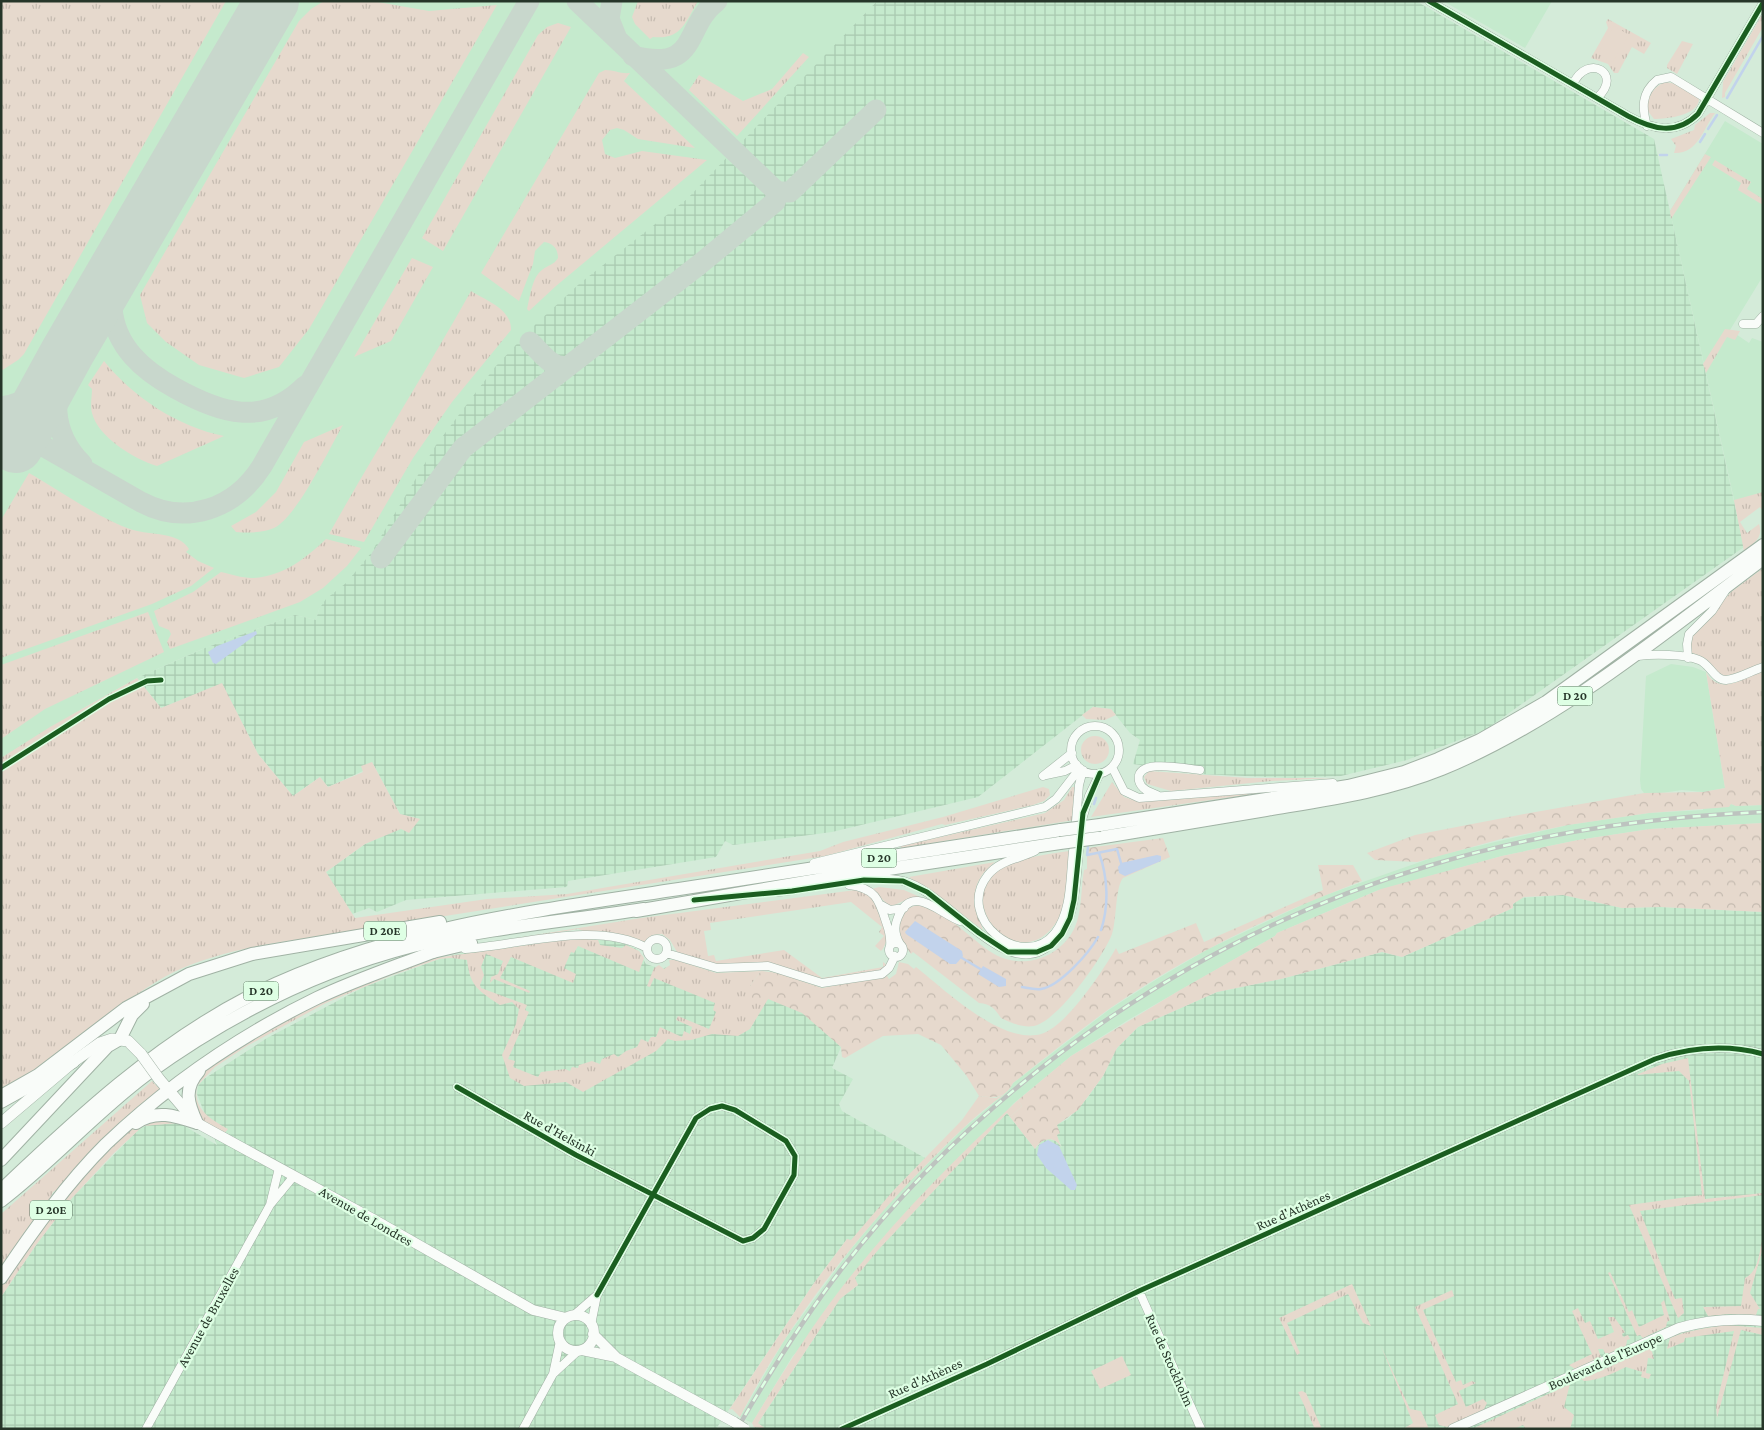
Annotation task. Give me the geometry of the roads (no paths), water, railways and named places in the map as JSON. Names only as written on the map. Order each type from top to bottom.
[{"type":"main road","name":"D 20","points":[[1,1201],[125,1091],[192,1043],[258,1004],[313,980],[384,955],[439,940],[644,909],[1058,839],[1380,778],[1438,759],[1518,720],[1561,692],[1763,545]]},
{"type":"main road","name":"D 20","points":[[1099,831],[1315,803],[1417,778],[1488,748],[1552,712],[1763,559]]},
{"type":"main road","name":"D 20","points":[[1,1190],[117,1084],[189,1031],[275,984],[343,957],[408,937],[614,899],[698,886],[1058,839]]},
{"type":"main road","name":"D 20E","points":[[1,1096],[38,1075],[126,1008],[162,987],[204,968],[252,954],[477,916],[614,899]]},
{"type":"main road","name":"D 20E","points":[[1,1278],[45,1216],[106,1145],[168,1090],[213,1057],[254,1032],[319,997],[434,952],[479,941],[644,909]]},
{"type":"main road","name":"D 20E","points":[[1,1160],[108,1046],[120,1039],[132,1014],[162,987]]},
{"type":"main road","points":[[1,1102],[73,1062],[106,1040],[120,1039],[131,1043],[197,1123]]},
{"type":"main road","points":[[197,1123],[188,1098],[188,1088],[196,1074],[213,1057]]},
{"type":"main road","points":[[1,1123],[73,1062]]},
{"type":"main road","points":[[106,1145],[146,1117],[172,1115],[197,1123]]},
{"type":"main road","name":"D 20E","points":[[1,1209],[17,1197],[88,1124]]},
{"type":"street","points":[[1430,1],[1647,126],[1665,130],[1682,125],[1698,114],[1763,3]]},
{"type":"street","points":[[1573,84],[1583,70],[1597,67],[1604,71],[1608,79],[1607,86],[1597,98]]},
{"type":"street","points":[[1647,126],[1643,101],[1657,80],[1665,78],[1676,79],[1763,133]]},
{"type":"street","points":[[1743,324],[1756,324],[1763,316]]},
{"type":"street","points":[[1688,658],[1687,644],[1689,634],[1716,606],[1729,584]]},
{"type":"street","points":[[1628,658],[1652,655],[1688,658],[1704,662],[1717,677],[1726,680],[1763,667]]},
{"type":"street","points":[[1092,727],[1104,728],[1113,735],[1118,744],[1118,756],[1112,767],[1100,773],[1079,821],[1080,768],[1072,753],[1074,739],[1081,731],[1092,727]]},
{"type":"street","points":[[1072,753],[1043,776],[1080,768],[1100,773]]},
{"type":"street","points":[[1158,796],[1148,792],[1139,782],[1138,774],[1142,770],[1158,766],[1200,770]]},
{"type":"street","points":[[1112,767],[1121,787],[1129,795],[1139,798],[1380,778]]},
{"type":"street","points":[[698,886],[809,864],[1045,807],[1056,799],[1080,768]]},
{"type":"street","points":[[694,900],[792,891],[870,880],[903,881],[927,892],[967,924],[1008,952],[1037,952],[1051,946],[1062,934],[1070,918],[1074,900],[1076,850],[1068,901],[1055,932],[1047,941],[1034,945],[1011,944],[999,938],[982,918],[978,904],[980,889],[988,874],[999,865],[1058,839]]},
{"type":"street","points":[[840,883],[868,889],[881,905],[890,910],[904,908],[920,900],[934,905],[951,918],[967,924]]},
{"type":"street","points":[[881,905],[890,935],[890,953],[895,956]]},
{"type":"street","points":[[666,953],[717,968],[768,966],[822,983],[882,974],[890,968],[895,956],[903,952],[896,926],[898,917],[904,908]]},
{"type":"street","points":[[434,952],[588,935],[624,939],[647,948]]},
{"type":"street","points":[[659,939],[666,944],[666,953],[662,958],[655,958],[649,954],[647,948],[650,942],[659,939]]},
{"type":"street","points":[[890,946],[894,943],[900,944]]},
{"type":"street","name":"Rue d'Athènes","points":[[842,1429],[987,1364],[1139,1291],[1655,1059],[1681,1051],[1702,1048],[1734,1048],[1763,1054]]},
{"type":"street","name":"Rue d'Helsinki","points":[[457,1087],[576,1155],[654,1195],[701,1221],[743,1241],[753,1238],[764,1229],[794,1175],[795,1156],[786,1141],[735,1110],[722,1106],[710,1109],[696,1118],[654,1195],[598,1295],[592,1329]]},
{"type":"street","name":"Avenue de Londres","points":[[197,1123],[533,1310],[559,1338]]},
{"type":"street","name":"Avenue de Bruxelles","points":[[270,1205],[279,1168]]},
{"type":"street","name":"Avenue de Bruxelles","points":[[146,1429],[270,1205],[294,1176]]},
{"type":"street","name":"Rue de Stockholm","points":[[1139,1291],[1201,1429]]},
{"type":"street","name":"Rue d'Helsinki","points":[[570,1317],[598,1295]]},
{"type":"street","name":"Avenue de Londres","points":[[533,1310],[570,1317]]},
{"type":"street","points":[[554,1374],[560,1325],[570,1317],[585,1318],[617,1358]]},
{"type":"street","name":"Boulevard de l'Europe","points":[[1453,1429],[1679,1328],[1715,1321],[1740,1319],[1763,1321]]},
{"type":"street","points":[[523,1429],[554,1374],[590,1343],[592,1329]]},
{"type":"street","points":[[559,1338],[568,1349],[617,1358],[745,1429]]},
{"type":"water","points":[[256,631],[257,634],[216,664],[213,663],[208,652],[217,646]]},
{"type":"water","points":[[1157,855],[1161,856],[1161,861],[1125,876],[1119,873],[1118,867],[1121,863]]},
{"type":"water","points":[[915,921],[962,951],[963,956],[956,964],[950,964],[906,934],[905,932]]},
{"type":"water","points":[[983,966],[1006,979],[1006,986],[999,987],[978,974]]},
{"type":"water","points":[[1048,1140],[1059,1146],[1077,1185],[1075,1190],[1071,1190],[1046,1168],[1037,1155],[1039,1145]]},
{"type":"waterway","points":[[1727,98],[1763,36]]},
{"type":"waterway","points":[[1708,129],[1717,115]]},
{"type":"waterway","points":[[1700,142],[1705,134]]},
{"type":"waterway","points":[[1660,155],[1667,155]]},
{"type":"waterway","points":[[1094,804],[1096,798]]},
{"type":"waterway","points":[[1088,847],[1087,855],[1117,849],[1121,863]]},
{"type":"waterway","points":[[1099,853],[1106,882],[1104,921],[1101,930]]},
{"type":"waterway","points":[[1022,987],[1041,989],[1057,982],[1081,960],[1098,937]]},
{"type":"waterway","points":[[962,958],[982,970]]},
{"type":"railway","points":[[737,1429],[812,1309],[840,1271],[898,1202],[962,1137],[1030,1077],[1103,1022],[1180,974],[1260,931],[1343,895],[1469,854],[1510,844],[1594,829],[1678,818],[1763,812]]}]
